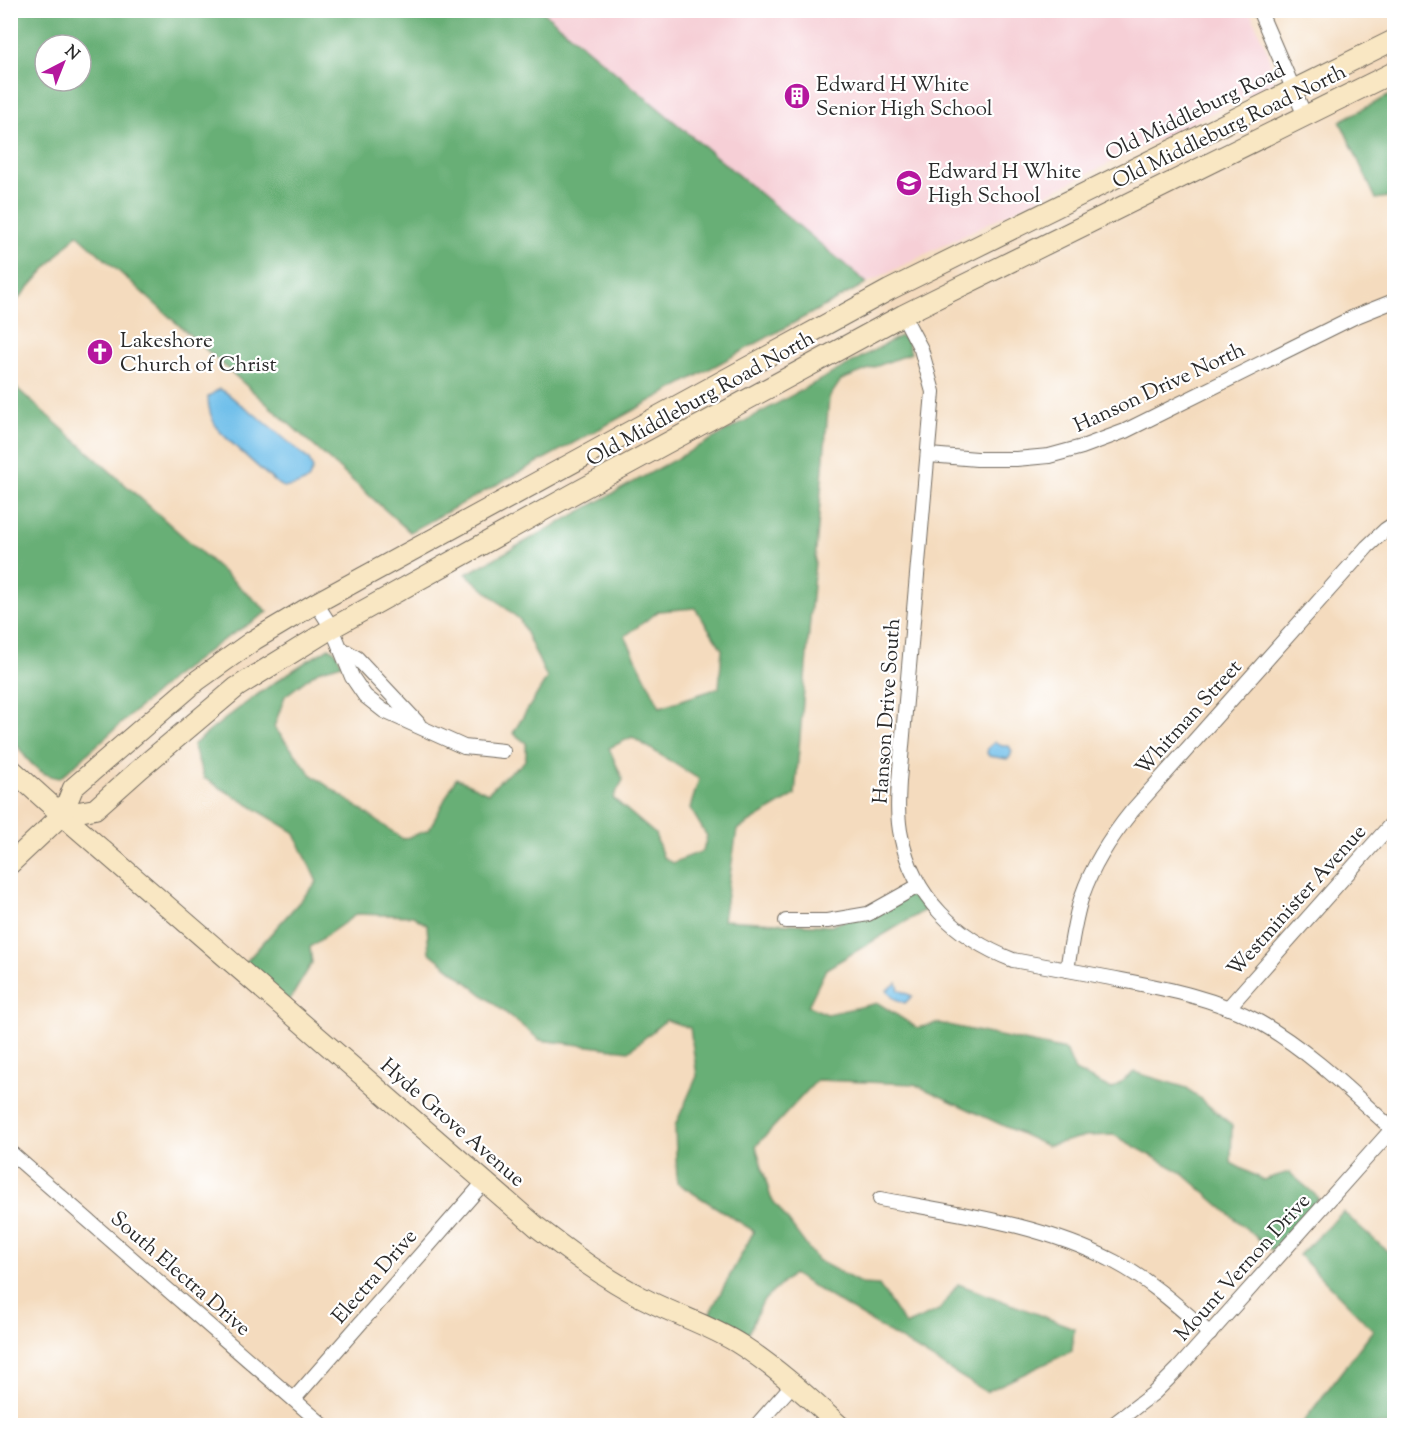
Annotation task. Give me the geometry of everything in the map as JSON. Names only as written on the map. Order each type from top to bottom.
[{"type":"main road","name":"Old Middleburg Road","points":[[889,290],[1395,40]]},
{"type":"main road","name":"Old Middleburg Road North","points":[[62,815],[95,809],[237,687],[332,628],[903,315],[1395,72]]},
{"type":"main road","name":"Old Middleburg Road North","points":[[10,864],[62,815],[73,788],[198,680],[254,640],[316,603],[889,290]]},
{"type":"main road","points":[[601,447],[617,471]]},
{"type":"main road","name":"Hyde Grove Avenue","points":[[10,768],[537,1227],[610,1280],[644,1299],[713,1329],[740,1344],[767,1362],[840,1425]]},
{"type":"street","points":[[1258,10],[1305,116]]},
{"type":"street","name":"Hanson Drive North","points":[[928,455],[976,459],[1016,459],[1049,456],[1082,447],[1125,431],[1354,317],[1395,301]]},
{"type":"street","name":"Hanson Drive South","points":[[903,315],[921,349],[933,392],[898,808],[901,835],[918,886],[951,925],[993,952],[1012,960],[1194,996],[1258,1022],[1317,1061],[1394,1129]]},
{"type":"street","name":"Whitman Street","points":[[1067,970],[1075,920],[1082,896],[1095,864],[1113,835],[1367,548],[1385,530],[1395,524]]},
{"type":"street","points":[[316,603],[332,628],[352,677],[366,696],[384,711],[464,747],[503,751]]},
{"type":"street","points":[[340,648],[357,658],[423,729]]},
{"type":"street","name":"Westminister Avenue","points":[[1228,1008],[1395,820]]},
{"type":"street","points":[[786,921],[827,921],[868,914],[918,886]]},
{"type":"street","name":"Mount Vernon Drive","points":[[1111,1425],[1154,1393],[1394,1129]]},
{"type":"street","name":"South Electra Drive","points":[[10,1152],[324,1425]]},
{"type":"street","name":"Electra Drive","points":[[294,1399],[485,1181]]},
{"type":"street","points":[[880,1200],[996,1220],[1042,1232],[1075,1244],[1116,1263],[1149,1283],[1210,1334]]},
{"type":"street","points":[[756,1425],[794,1384]]},
{"type":"shaded area","name":"Edward H White High School","points":[[542,11],[1250,11],[1268,53],[1274,82],[867,283]]},
{"type":"green space","points":[[11,10],[542,11],[867,283],[410,532],[77,234],[11,307]]},
{"type":"green space","points":[[1394,93],[1394,196],[1376,199],[1340,121]]},
{"type":"green space","points":[[900,336],[906,339],[911,353],[841,380],[829,398],[795,795],[737,830],[723,920],[831,926],[907,896],[914,897],[925,910],[826,969],[808,1006],[827,1014],[878,1003],[917,1028],[938,1023],[1066,1050],[1075,1071],[1112,1089],[1134,1072],[1187,1088],[1232,1125],[1231,1163],[1263,1180],[1289,1172],[1319,1198],[1272,1251],[1181,1172],[1114,1135],[1086,1136],[1047,1146],[914,1084],[817,1080],[756,1146],[771,1198],[817,1260],[862,1284],[879,1285],[905,1325],[939,1310],[958,1284],[1074,1328],[1072,1351],[986,1392],[793,1274],[763,1301],[746,1338],[707,1318],[754,1231],[677,1183],[675,1126],[697,1076],[690,1028],[666,1020],[629,1051],[540,1040],[429,952],[427,925],[413,916],[357,914],[310,947],[312,963],[289,1001],[245,963],[317,882],[294,832],[204,778],[193,745],[259,694],[329,648],[335,651],[342,664],[318,671],[285,696],[274,727],[312,775],[403,839],[429,830],[456,778],[488,793],[524,762],[526,743],[513,733],[547,678],[520,620],[466,574]],"holes":[[[695,608],[722,649],[719,688],[660,707],[625,636],[659,611]],[[632,737],[699,779],[690,808],[707,836],[703,851],[672,863],[663,857],[655,834],[613,798],[623,780],[609,748]]]},
{"type":"green space","points":[[11,383],[268,612],[223,640],[171,679],[60,778],[37,769],[11,735]]},
{"type":"green space","points":[[1343,1212],[1394,1257],[1394,1425],[1301,1425],[1373,1330],[1299,1255]]},
{"type":"water","points":[[219,389],[275,430],[309,460],[313,469],[308,480],[291,486],[281,486],[217,428],[209,409],[208,397]]},
{"type":"water","points":[[995,742],[1002,746],[1009,746],[1012,751],[1010,757],[1007,759],[989,756],[988,748]]},
{"type":"water","points":[[897,983],[899,990],[912,996],[905,1003],[893,998],[887,990]]},
{"type":"place","name":"Edward H White Senior High School","points":[[797,96]]},
{"type":"place","name":"Edward H White High School","points":[[909,183]]},
{"type":"place","name":"Lakeshore Church of Christ","points":[[100,352]]}]
